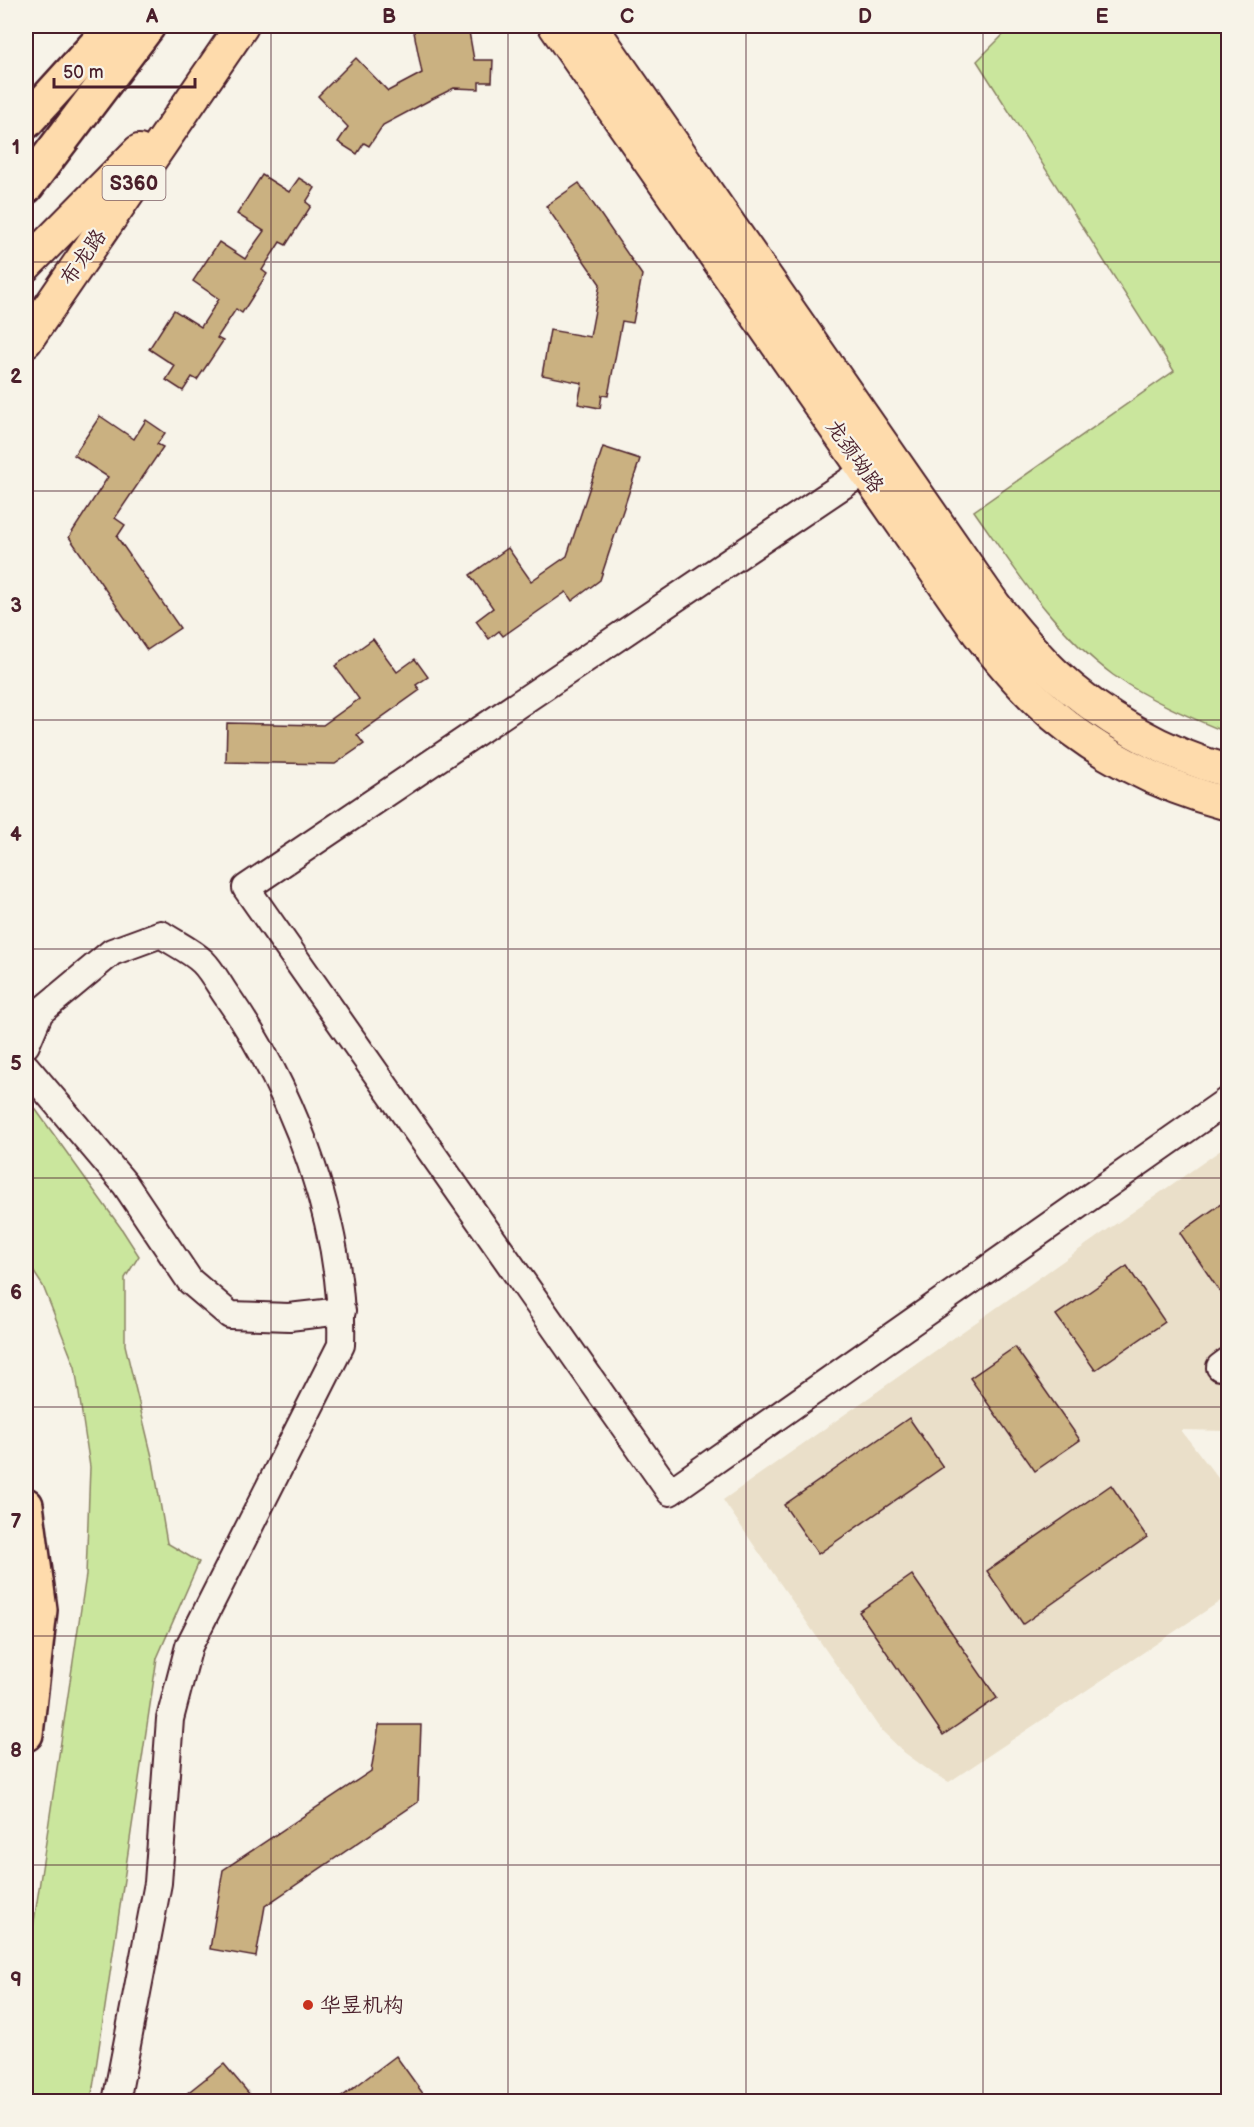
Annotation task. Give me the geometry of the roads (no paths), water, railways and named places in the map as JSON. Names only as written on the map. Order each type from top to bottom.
[{"type":"highway","points":[[26,122],[112,26]]},
{"type":"highway","points":[[26,187],[148,26]]},
{"type":"highway","points":[[26,181],[56,150]]},
{"type":"highway","points":[[26,1505],[40,1610],[26,1734]]},
{"type":"main road","name":"布龙路","points":[[26,340],[242,26]]},
{"type":"main road","name":"龙颈坳路","points":[[555,26],[877,462],[1024,641],[1053,672],[1091,704],[1124,725],[1168,748],[1228,771]]},
{"type":"main road","name":"龙颈坳路","points":[[591,26],[877,462],[979,634],[1008,670],[1037,701],[1075,733],[1108,754],[1153,777],[1204,798],[1228,804]]},
{"type":"main road","points":[[26,266],[139,151],[208,76]]},
{"type":"street","points":[[877,462],[246,888],[670,1492],[1228,1100]]},
{"type":"street","points":[[26,1045],[40,1012],[112,952],[161,934],[202,962],[246,1024],[283,1091],[307,1152],[331,1236],[342,1311],[341,1345],[189,1646],[170,1719],[158,1882],[116,2102]]},
{"type":"street","points":[[26,1067],[125,1184],[190,1281],[230,1315],[289,1317],[342,1311]]},
{"type":"place","name":"华昱机构","points":[[308,2005]]}]
